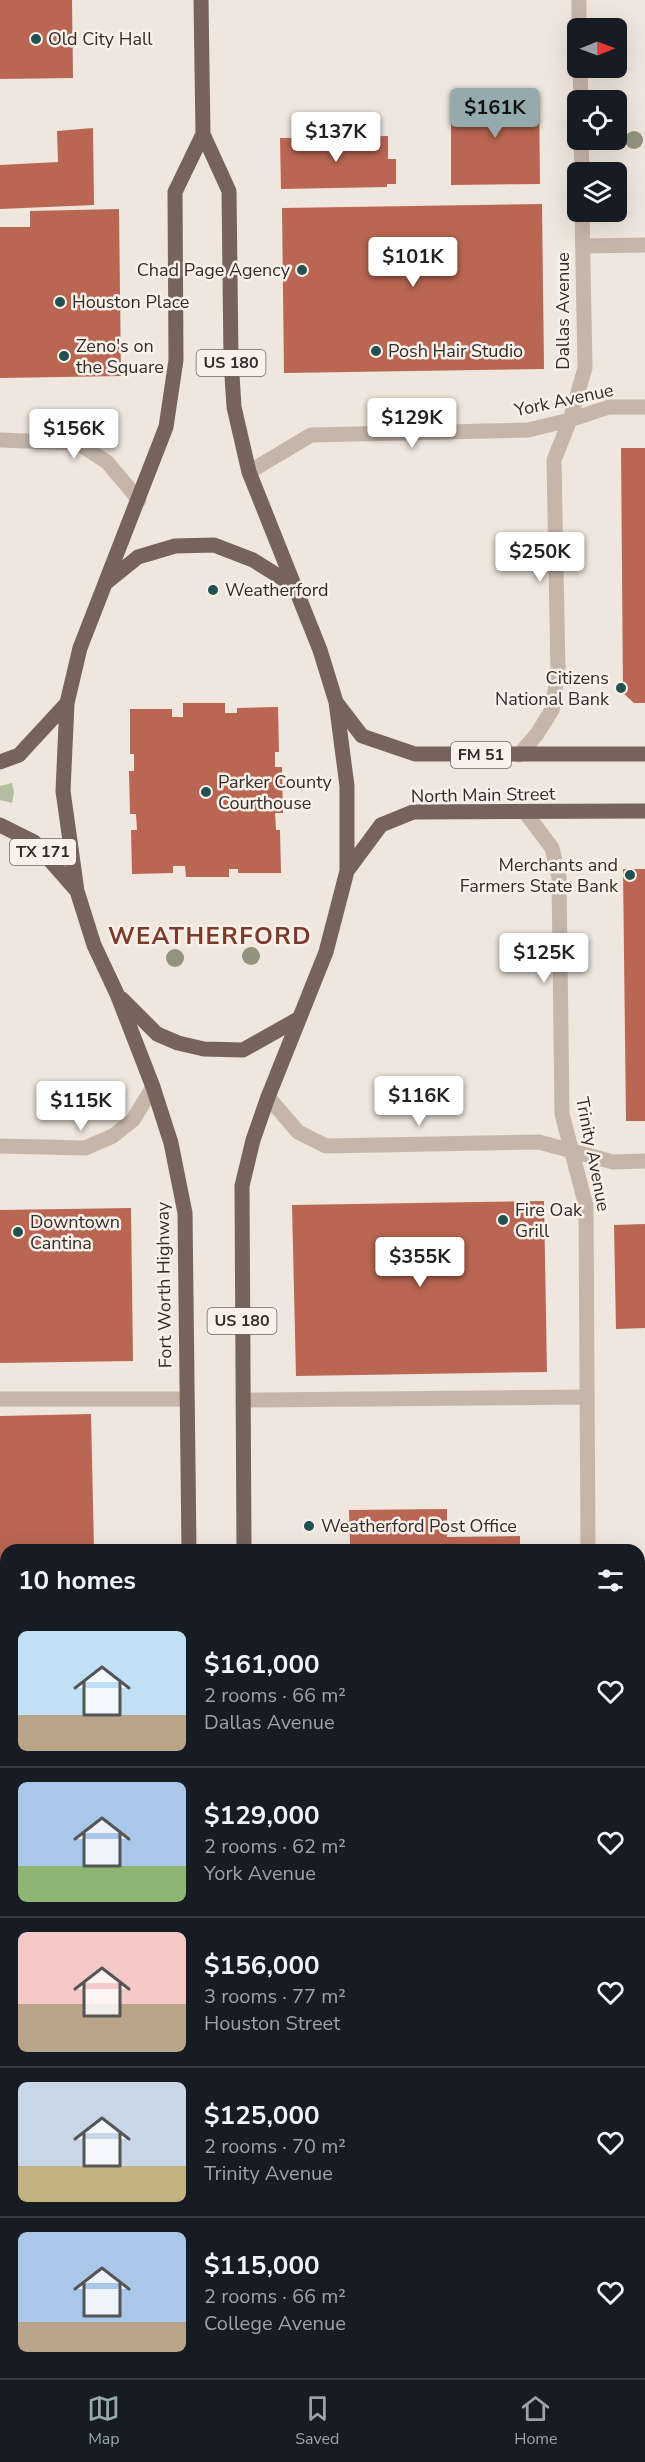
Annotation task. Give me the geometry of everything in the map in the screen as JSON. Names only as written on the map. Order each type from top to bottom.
[{"type":"main road","name":"US 180","points":[[201,0],[203,134],[229,191],[231,358],[234,407],[249,472],[320,650],[336,702],[347,786],[347,872],[326,952],[268,1096],[253,1140],[242,1185],[244,1544]]},
{"type":"main road","name":"US 180","points":[[117,994],[94,945],[77,891],[63,791],[67,703],[80,648],[166,427],[176,360],[175,192],[203,134]]},
{"type":"main road","points":[[105,584],[138,557],[175,546],[214,545],[253,560],[296,587]]},
{"type":"main road","name":"FM 51","points":[[336,702],[362,736],[415,754],[645,754]]},
{"type":"main road","points":[[0,762],[19,755],[67,703]]},
{"type":"main road","name":"North Main Street","points":[[347,872],[381,825],[413,812],[645,811]]},
{"type":"main road","name":"TX 171","points":[[0,825],[34,842],[77,891]]},
{"type":"main road","points":[[117,994],[157,1034],[178,1043],[204,1049],[243,1050],[298,1019]]},
{"type":"main road","name":"Fort Worth Highway","points":[[117,994],[153,1087],[171,1143],[185,1213],[189,1544]]},
{"type":"street","points":[[579,0],[579,18]]},
{"type":"street","name":"Dallas Avenue","points":[[519,755],[537,734],[552,710],[558,672],[554,460],[570,420],[585,368],[582,222]]},
{"type":"street","points":[[583,246],[645,245]]},
{"type":"street","name":"York Avenue","points":[[249,472],[310,435],[528,430],[570,420],[609,407],[645,407]]},
{"type":"street","points":[[0,440],[77,443],[107,462],[139,500]]},
{"type":"street","name":"Trinity Avenue","points":[[525,812],[552,848],[559,878],[562,1114],[586,1206],[588,1544]]},
{"type":"street","points":[[0,1146],[85,1148],[113,1136],[133,1120],[153,1087]]},
{"type":"street","points":[[268,1096],[298,1132],[326,1146],[539,1142],[613,1162],[645,1161]]},
{"type":"street","points":[[243,1400],[586,1396]]},
{"type":"street","points":[[0,1400],[186,1399]]},
{"type":"green space","points":[[12,783],[14,792],[12,803],[0,800],[0,786]]},
{"type":"building","name":"Old City Hall","points":[[0,0],[72,0],[73,78],[0,79]]},
{"type":"building","points":[[451,93],[539,93],[540,184],[451,185]]},
{"type":"building","points":[[93,128],[94,205],[0,209],[0,165],[58,162],[57,131]]},
{"type":"building","points":[[388,136],[388,159],[396,159],[396,184],[387,184],[387,187],[281,189],[280,138]]},
{"type":"building","points":[[542,204],[544,369],[284,373],[282,208]]},
{"type":"building","name":"Houston Place","points":[[119,209],[121,376],[0,378],[0,227],[30,227],[30,211]]},
{"type":"building","points":[[621,448],[645,448],[645,703],[634,703],[623,693]]},
{"type":"building","name":"Parker County Courthouse","points":[[183,703],[225,703],[225,713],[237,713],[237,708],[278,707],[279,752],[275,752],[275,767],[282,767],[283,813],[275,813],[276,830],[280,830],[281,873],[238,873],[238,869],[229,869],[229,877],[186,877],[185,866],[173,866],[173,873],[132,874],[131,830],[137,830],[136,814],[130,814],[129,771],[134,771],[134,754],[130,754],[130,709],[172,709],[172,717],[183,717]]},
{"type":"building","points":[[623,869],[645,869],[645,1121],[626,1121]]},
{"type":"building","points":[[544,1201],[547,1372],[296,1376],[292,1205]]},
{"type":"building","points":[[131,1208],[133,1361],[0,1363],[0,1210]]},
{"type":"building","points":[[645,1224],[645,1328],[616,1329],[614,1225]]},
{"type":"building","points":[[91,1414],[94,1544],[0,1544],[0,1416]]},
{"type":"building","points":[[447,1509],[447,1537],[520,1536],[520,1544],[350,1544],[349,1510]]},
{"type":"place","name":"Old City Hall","points":[[36,39]]},
{"type":"place","name":"Chad Page Agency","points":[[302,270]]},
{"type":"place","name":"Houston Place","points":[[60,302]]},
{"type":"place","name":"Posh Hair Studio","points":[[376,351]]},
{"type":"place","name":"Zeno's on the Square","points":[[64,356]]},
{"type":"place","name":"Weatherford","points":[[213,590]]},
{"type":"place","name":"Citizens National Bank","points":[[621,688]]},
{"type":"place","name":"Parker County Courthouse","points":[[206,792]]},
{"type":"place","name":"Merchants and Farmers State Bank","points":[[630,875]]},
{"type":"place","name":"Fire Oak Grill","points":[[503,1220]]},
{"type":"place","name":"Downtown Cantina","points":[[18,1232]]},
{"type":"place","name":"Weatherford Post Office","points":[[309,1526]]},
{"type":"district","name":"WEATHERFORD","points":[[210,936]]}]
